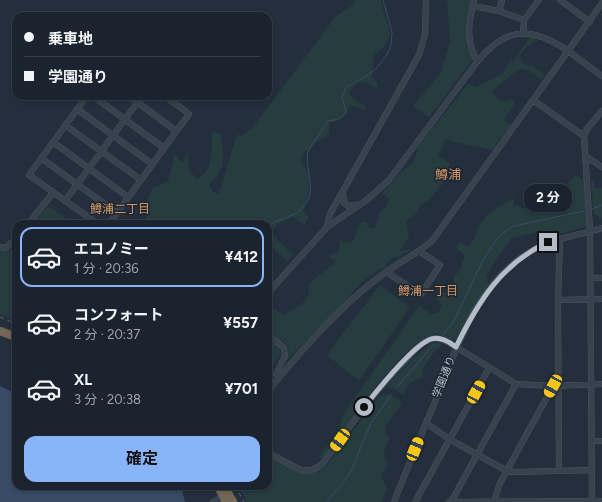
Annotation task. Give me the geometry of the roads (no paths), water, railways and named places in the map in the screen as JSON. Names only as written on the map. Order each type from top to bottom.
[{"type":"highway","points":[[0,331],[12,336]]},
{"type":"highway","points":[[0,337],[12,342]]},
{"type":"highway","points":[[225,494],[233,502]]},
{"type":"street","points":[[327,227],[330,214],[419,55],[425,34],[426,0]]},
{"type":"street","points":[[499,11],[502,0]]},
{"type":"street","points":[[524,34],[524,20],[539,0]]},
{"type":"street","points":[[560,0],[590,22]]},
{"type":"street","points":[[477,62],[470,44],[468,30],[473,3],[524,20]]},
{"type":"street","points":[[272,386],[338,315],[363,291],[386,272],[432,241],[590,22],[602,3]]},
{"type":"street","points":[[272,289],[327,227],[360,205],[389,180],[477,62],[485,52],[497,42],[511,36],[524,34],[542,36],[568,51],[602,76]]},
{"type":"street","points":[[84,100],[29,175],[92,220]]},
{"type":"street","points":[[98,100],[164,148]]},
{"type":"street","points":[[134,100],[176,131]]},
{"type":"street","points":[[112,220],[189,114],[170,100]]},
{"type":"street","points":[[533,100],[584,136]]},
{"type":"street","points":[[65,201],[137,102]]},
{"type":"street","points":[[77,109],[152,164]]},
{"type":"street","points":[[592,502],[590,231],[584,136],[587,129],[602,111]]},
{"type":"street","points":[[65,126],[141,180]]},
{"type":"street","points":[[53,142],[128,197]]},
{"type":"street","points":[[585,156],[602,167]]},
{"type":"street","points":[[41,158],[117,213]]},
{"type":"street","points":[[31,220],[53,193]]},
{"type":"street","points":[[342,194],[342,199],[348,206],[360,205]]},
{"type":"street","name":"学園通り","points":[[394,502],[456,347],[480,302],[507,269],[536,248],[560,239],[602,228]]},
{"type":"street","points":[[559,470],[556,386],[560,239]]},
{"type":"street","points":[[0,247],[6,248],[12,242]]},
{"type":"street","points":[[386,272],[421,294],[440,265],[419,251]]},
{"type":"street","points":[[590,278],[602,278]]},
{"type":"street","points":[[558,300],[602,299]]},
{"type":"street","points":[[272,454],[301,470],[306,471],[317,468],[324,462],[383,384],[423,343],[431,339],[439,338],[516,384],[556,386],[602,384]]},
{"type":"street","points":[[272,339],[284,348],[285,356],[276,374],[279,377]]},
{"type":"street","points":[[415,502],[489,368]]},
{"type":"street","points":[[516,384],[450,502],[602,501]]},
{"type":"street","points":[[494,502],[496,489],[556,386]]},
{"type":"street","points":[[426,423],[449,439],[507,471],[592,470]]},
{"type":"street","points":[[592,441],[602,441]]},
{"type":"street","points":[[213,502],[225,494]]},
{"type":"water","points":[[0,386],[12,392],[12,490],[181,490],[185,502],[0,502]]},
{"type":"waterway","points":[[272,224],[299,211],[306,205],[310,191],[307,159],[308,151],[328,121],[339,119],[346,113],[342,97],[346,87],[376,69],[387,55],[391,46],[392,32],[383,0]]},
{"type":"waterway","points":[[592,209],[602,205]]},
{"type":"waterway","points":[[443,335],[454,321],[483,260],[500,235],[514,226],[584,211]]},
{"type":"waterway","points":[[398,386],[434,344]]},
{"type":"waterway","points":[[326,502],[340,487],[351,471],[371,423],[391,395]]},
{"type":"railway","points":[[0,317],[12,322]]},
{"type":"railway","points":[[237,490],[244,502]]},
{"type":"district","name":"鱒浦","points":[[448,174]]},
{"type":"district","name":"鱒浦二丁目","points":[[120,209]]},
{"type":"district","name":"鱒浦一丁目","points":[[428,291]]}]
